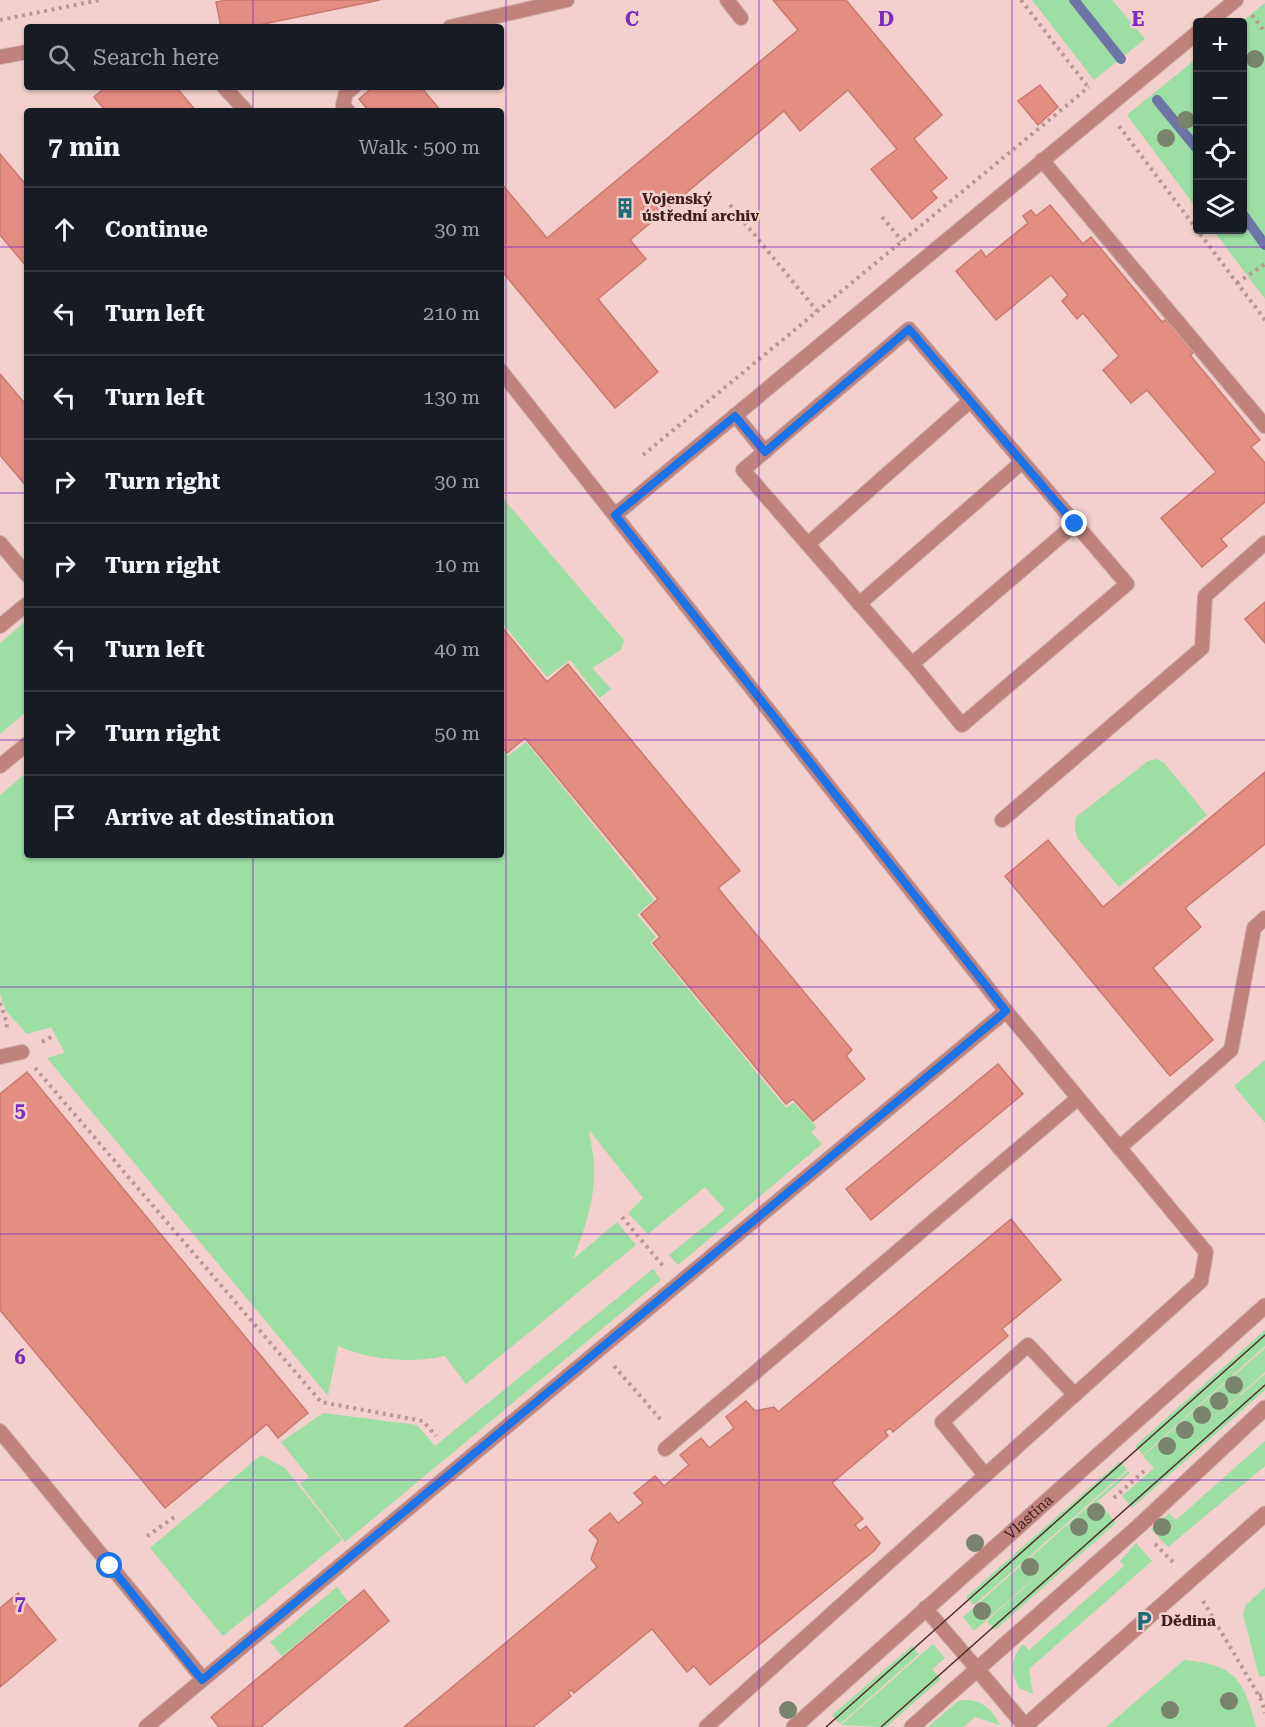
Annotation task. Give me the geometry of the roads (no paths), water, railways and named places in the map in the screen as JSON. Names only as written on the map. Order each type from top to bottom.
[{"type":"street","name":"Vlastina","points":[[794,1727],[925,1608],[1117,1441],[1265,1306]]},
{"type":"street","points":[[912,1727],[1138,1526],[1265,1408]]},
{"type":"street","points":[[977,1669],[1024,1726],[1265,1514]]},
{"type":"lane","points":[[463,24],[567,0]]},
{"type":"lane","points":[[727,0],[741,18]]},
{"type":"lane","points":[[1214,18],[1236,0]]},
{"type":"lane","points":[[615,515],[1193,35]]},
{"type":"lane","points":[[0,57],[24,53]]},
{"type":"lane","points":[[227,90],[243,108]]},
{"type":"lane","points":[[346,108],[344,105],[346,93],[350,90]]},
{"type":"lane","points":[[1042,160],[1265,426]]},
{"type":"lane","points":[[909,329],[1127,584],[962,725],[912,664],[743,470],[765,452],[909,329]]},
{"type":"lane","points":[[504,375],[1006,1011],[1206,1252],[1201,1281],[706,1727]]},
{"type":"lane","points":[[808,544],[970,401]]},
{"type":"lane","points":[[735,416],[765,452]]},
{"type":"lane","points":[[860,604],[1022,462]]},
{"type":"lane","points":[[912,664],[1075,524]]},
{"type":"lane","points":[[0,543],[24,571]]},
{"type":"lane","points":[[1002,820],[1202,648],[1205,596],[1265,543]]},
{"type":"lane","points":[[0,626],[24,606]]},
{"type":"lane","points":[[0,766],[24,746]]},
{"type":"lane","points":[[1119,1148],[1231,1050],[1254,928],[1265,918]]},
{"type":"lane","points":[[146,1727],[1006,1011]]},
{"type":"lane","points":[[1,1056],[22,1052]]},
{"type":"lane","points":[[665,1449],[1077,1099]]},
{"type":"lane","points":[[985,1475],[942,1422],[1028,1345],[1074,1395]]},
{"type":"lane","points":[[0,1431],[202,1680]]},
{"type":"lane","points":[[925,1608],[977,1669]]},
{"type":"waterway","points":[[1074,0],[1121,59]]},
{"type":"waterway","points":[[1157,100],[1193,144]]},
{"type":"waterway","points":[[1247,220],[1265,245]]},
{"type":"tram line","points":[[826,1727],[1265,1335]]},
{"type":"tram line","points":[[881,1727],[1265,1385]]},
{"type":"place","name":"Vojenský ústřední archiv","points":[[625,208]]},
{"type":"place","name":"Dědina","points":[[1144,1621]]}]
